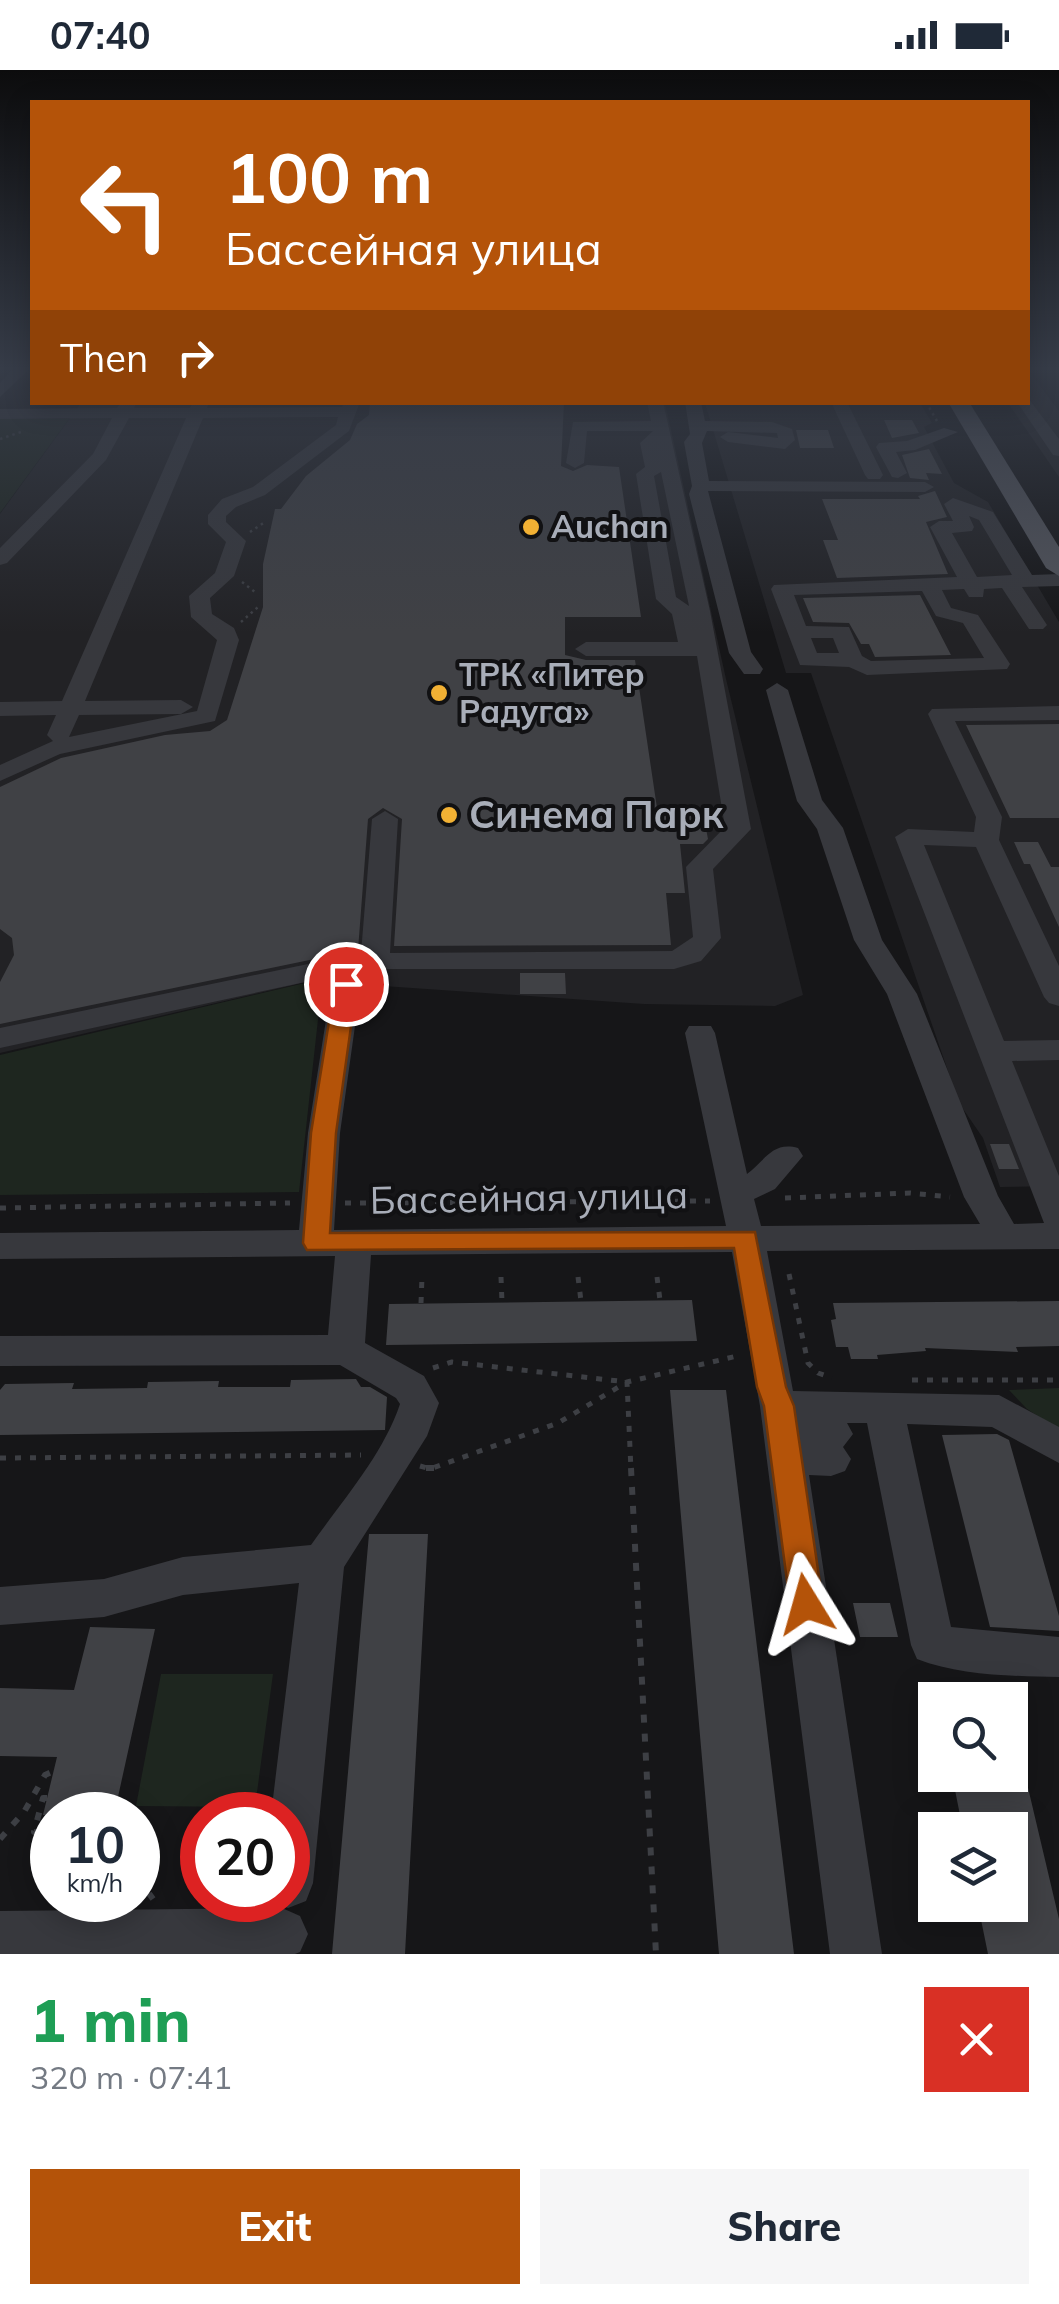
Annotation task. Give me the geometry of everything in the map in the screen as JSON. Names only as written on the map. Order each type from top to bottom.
[{"type":"main road","points":[[991,458],[1059,568]]},
{"type":"main road","points":[[1020,458],[1027,469]]},
{"type":"street","points":[[0,559],[98,458]]},
{"type":"street","points":[[59,735],[178,458]]},
{"type":"street","points":[[0,774],[53,748],[207,716],[228,640],[226,633],[202,617],[198,601],[224,576],[236,541],[217,524],[217,515],[229,503],[259,491],[303,458]]},
{"type":"street","points":[[575,458],[575,463]]},
{"type":"street","points":[[0,1038],[362,961],[674,960],[702,948],[707,938],[699,867],[738,829],[698,649],[665,458]]},
{"type":"street","points":[[696,458],[701,486],[698,494],[753,589],[798,632],[841,632],[853,660],[867,668],[999,664],[971,620],[943,612],[929,584]]},
{"type":"street","points":[[866,458],[874,475]]},
{"type":"street","points":[[890,458],[898,473]]},
{"type":"street","points":[[701,486],[925,487]]},
{"type":"street","points":[[995,626],[939,526],[964,526],[953,504],[986,516],[1036,625]]},
{"type":"street","points":[[753,589],[1059,580]]},
{"type":"street","points":[[752,668],[740,652],[753,589]]},
{"type":"street","points":[[586,649],[698,649]]},
{"type":"street","points":[[778,690],[810,801],[830,828],[868,940],[902,994],[981,1197],[1004,1236]]},
{"type":"street","points":[[0,709],[209,707]]},
{"type":"street","points":[[1055,979],[986,840],[989,817],[940,714],[1059,712]]},
{"type":"street","points":[[316,1243],[324,1133],[362,961],[385,819]]},
{"type":"street","points":[[986,840],[908,837],[1059,1219]]},
{"type":"street","points":[[700,1033],[711,1104],[741,1211],[782,1433],[856,1954]]},
{"type":"street","points":[[994,1051],[1059,1050]]},
{"type":"street","points":[[741,1211],[786,1156]]},
{"type":"street","name":"Бассейная улица","points":[[0,1246],[354,1242],[741,1211],[1004,1236],[1059,1236]]},
{"type":"street","points":[[346,1350],[354,1242]]},
{"type":"street","points":[[0,1351],[346,1350],[410,1387],[420,1403],[413,1425],[323,1562],[298,1792]]},
{"type":"street","points":[[782,1433],[892,1394],[999,1411],[1059,1447]]},
{"type":"street","points":[[892,1394],[933,1645],[1006,1656],[1059,1657]]},
{"type":"street","points":[[782,1433],[832,1446]]},
{"type":"street","points":[[0,1606],[104,1598],[182,1576],[323,1562]]},
{"type":"street","points":[[0,1937],[282,1929]]},
{"type":"path","points":[[250,532],[264,522]]},
{"type":"path","points":[[242,582],[256,592]]},
{"type":"path","points":[[241,622],[258,608]]},
{"type":"path","points":[[0,1208],[320,1204],[741,1211],[892,1194],[981,1197]]},
{"type":"path","points":[[789,1274],[808,1363],[818,1373],[844,1380]]},
{"type":"path","points":[[421,1304],[422,1277]]},
{"type":"path","points":[[501,1277],[502,1302]]},
{"type":"path","points":[[578,1277],[581,1301]]},
{"type":"path","points":[[657,1277],[660,1300]]},
{"type":"path","points":[[0,1458],[346,1454],[391,1458],[430,1469],[558,1423],[627,1382],[766,1349]]},
{"type":"path","points":[[394,1379],[452,1362],[627,1382]]},
{"type":"path","points":[[892,1394],[1059,1380]]},
{"type":"path","points":[[627,1382],[656,1954]]},
{"type":"path","points":[[0,1839],[24,1812],[45,1775],[54,1770]]},
{"type":"shaded area","points":[[0,458],[40,458],[0,513]]},
{"type":"shaded area","name":"ТРК «Питер Радуга»","points":[[41,458],[677,458],[803,995],[775,1006],[644,1004],[311,981],[0,1053],[0,514]]},
{"type":"shaded area","points":[[721,458],[941,458],[954,483],[988,502],[1059,622],[1059,1186],[1000,1187],[983,1138],[959,1103],[811,673],[786,673]]},
{"type":"shaded area","points":[[1046,458],[1059,458],[1059,477]]},
{"type":"shaded area","points":[[309,982],[322,983],[299,1192],[0,1195],[0,1055]]},
{"type":"shaded area","points":[[1059,1388],[1059,1430],[1027,1409],[1009,1390]]},
{"type":"shaded area","points":[[161,1674],[273,1674],[257,1792],[180,1792],[180,1806],[160,1806],[160,1792],[139,1792]]},
{"type":"building","name":"ТРК «Питер Радуга»","points":[[328,458],[561,458],[561,466],[573,471],[587,465],[619,467],[641,617],[565,617],[565,655],[586,660],[635,660],[657,808],[702,808],[708,839],[703,844],[680,844],[685,893],[666,893],[671,945],[394,946],[402,819],[383,808],[368,819],[358,950],[0,1024],[0,982],[14,955],[12,938],[0,929],[0,787],[61,758],[165,735],[210,731],[227,720],[263,607],[263,564],[275,509],[281,509],[306,476]]},
{"type":"building","points":[[903,458],[934,458],[942,474],[926,473],[929,480],[910,478]]},
{"type":"building","points":[[935,491],[947,517],[926,522],[948,574],[837,578],[823,540],[838,540],[822,499],[920,499],[918,496]]},
{"type":"building","points":[[920,595],[951,655],[875,657],[869,644],[861,644],[849,623],[813,622],[803,598]]},
{"type":"building","points":[[1059,724],[1059,818],[1010,818],[966,725]]},
{"type":"building","points":[[1014,842],[1038,842],[1051,867],[1059,867],[1059,927],[1030,864],[1024,864]]},
{"type":"building","points":[[520,973],[565,973],[566,994],[520,994]]},
{"type":"building","points":[[990,1144],[1009,1144],[1019,1169],[999,1169]]},
{"type":"building","points":[[692,1300],[697,1341],[386,1345],[389,1304]]},
{"type":"building","points":[[1059,1301],[1059,1346],[1016,1347],[1018,1352],[925,1348],[926,1351],[877,1355],[878,1359],[851,1359],[848,1347],[836,1347],[831,1320],[836,1319],[833,1303]]},
{"type":"building","points":[[356,1379],[361,1387],[370,1387],[387,1397],[385,1430],[0,1435],[0,1390],[5,1384],[74,1383],[72,1389],[147,1388],[148,1382],[219,1381],[218,1387],[290,1387],[291,1380]]},
{"type":"building","points":[[670,1390],[726,1390],[794,1954],[719,1954]]},
{"type":"building","points":[[997,1434],[1009,1440],[1059,1616],[1059,1631],[990,1627],[942,1435]]},
{"type":"building","points":[[369,1534],[428,1534],[405,1954],[332,1954]]},
{"type":"building","points":[[853,1603],[890,1603],[898,1637],[860,1637]]},
{"type":"building","points":[[90,1627],[155,1629],[119,1792],[49,1792],[57,1757],[0,1756],[0,1688],[74,1690]]},
{"type":"building","points":[[1028,1788],[1059,1919],[1059,1954],[988,1954],[981,1922],[1028,1922],[1028,1812],[959,1812],[955,1792],[1028,1792]]},
{"type":"place","name":"Auchan","points":[[531,527]]},
{"type":"place","name":"ТРК «Питер Радуга»","points":[[439,693]]},
{"type":"place","name":"Синема Парк","points":[[449,815]]},
{"type":"route","points":[[346,984],[324,1133],[316,1243],[746,1238],[771,1387],[779,1406],[806,1604]]}]
